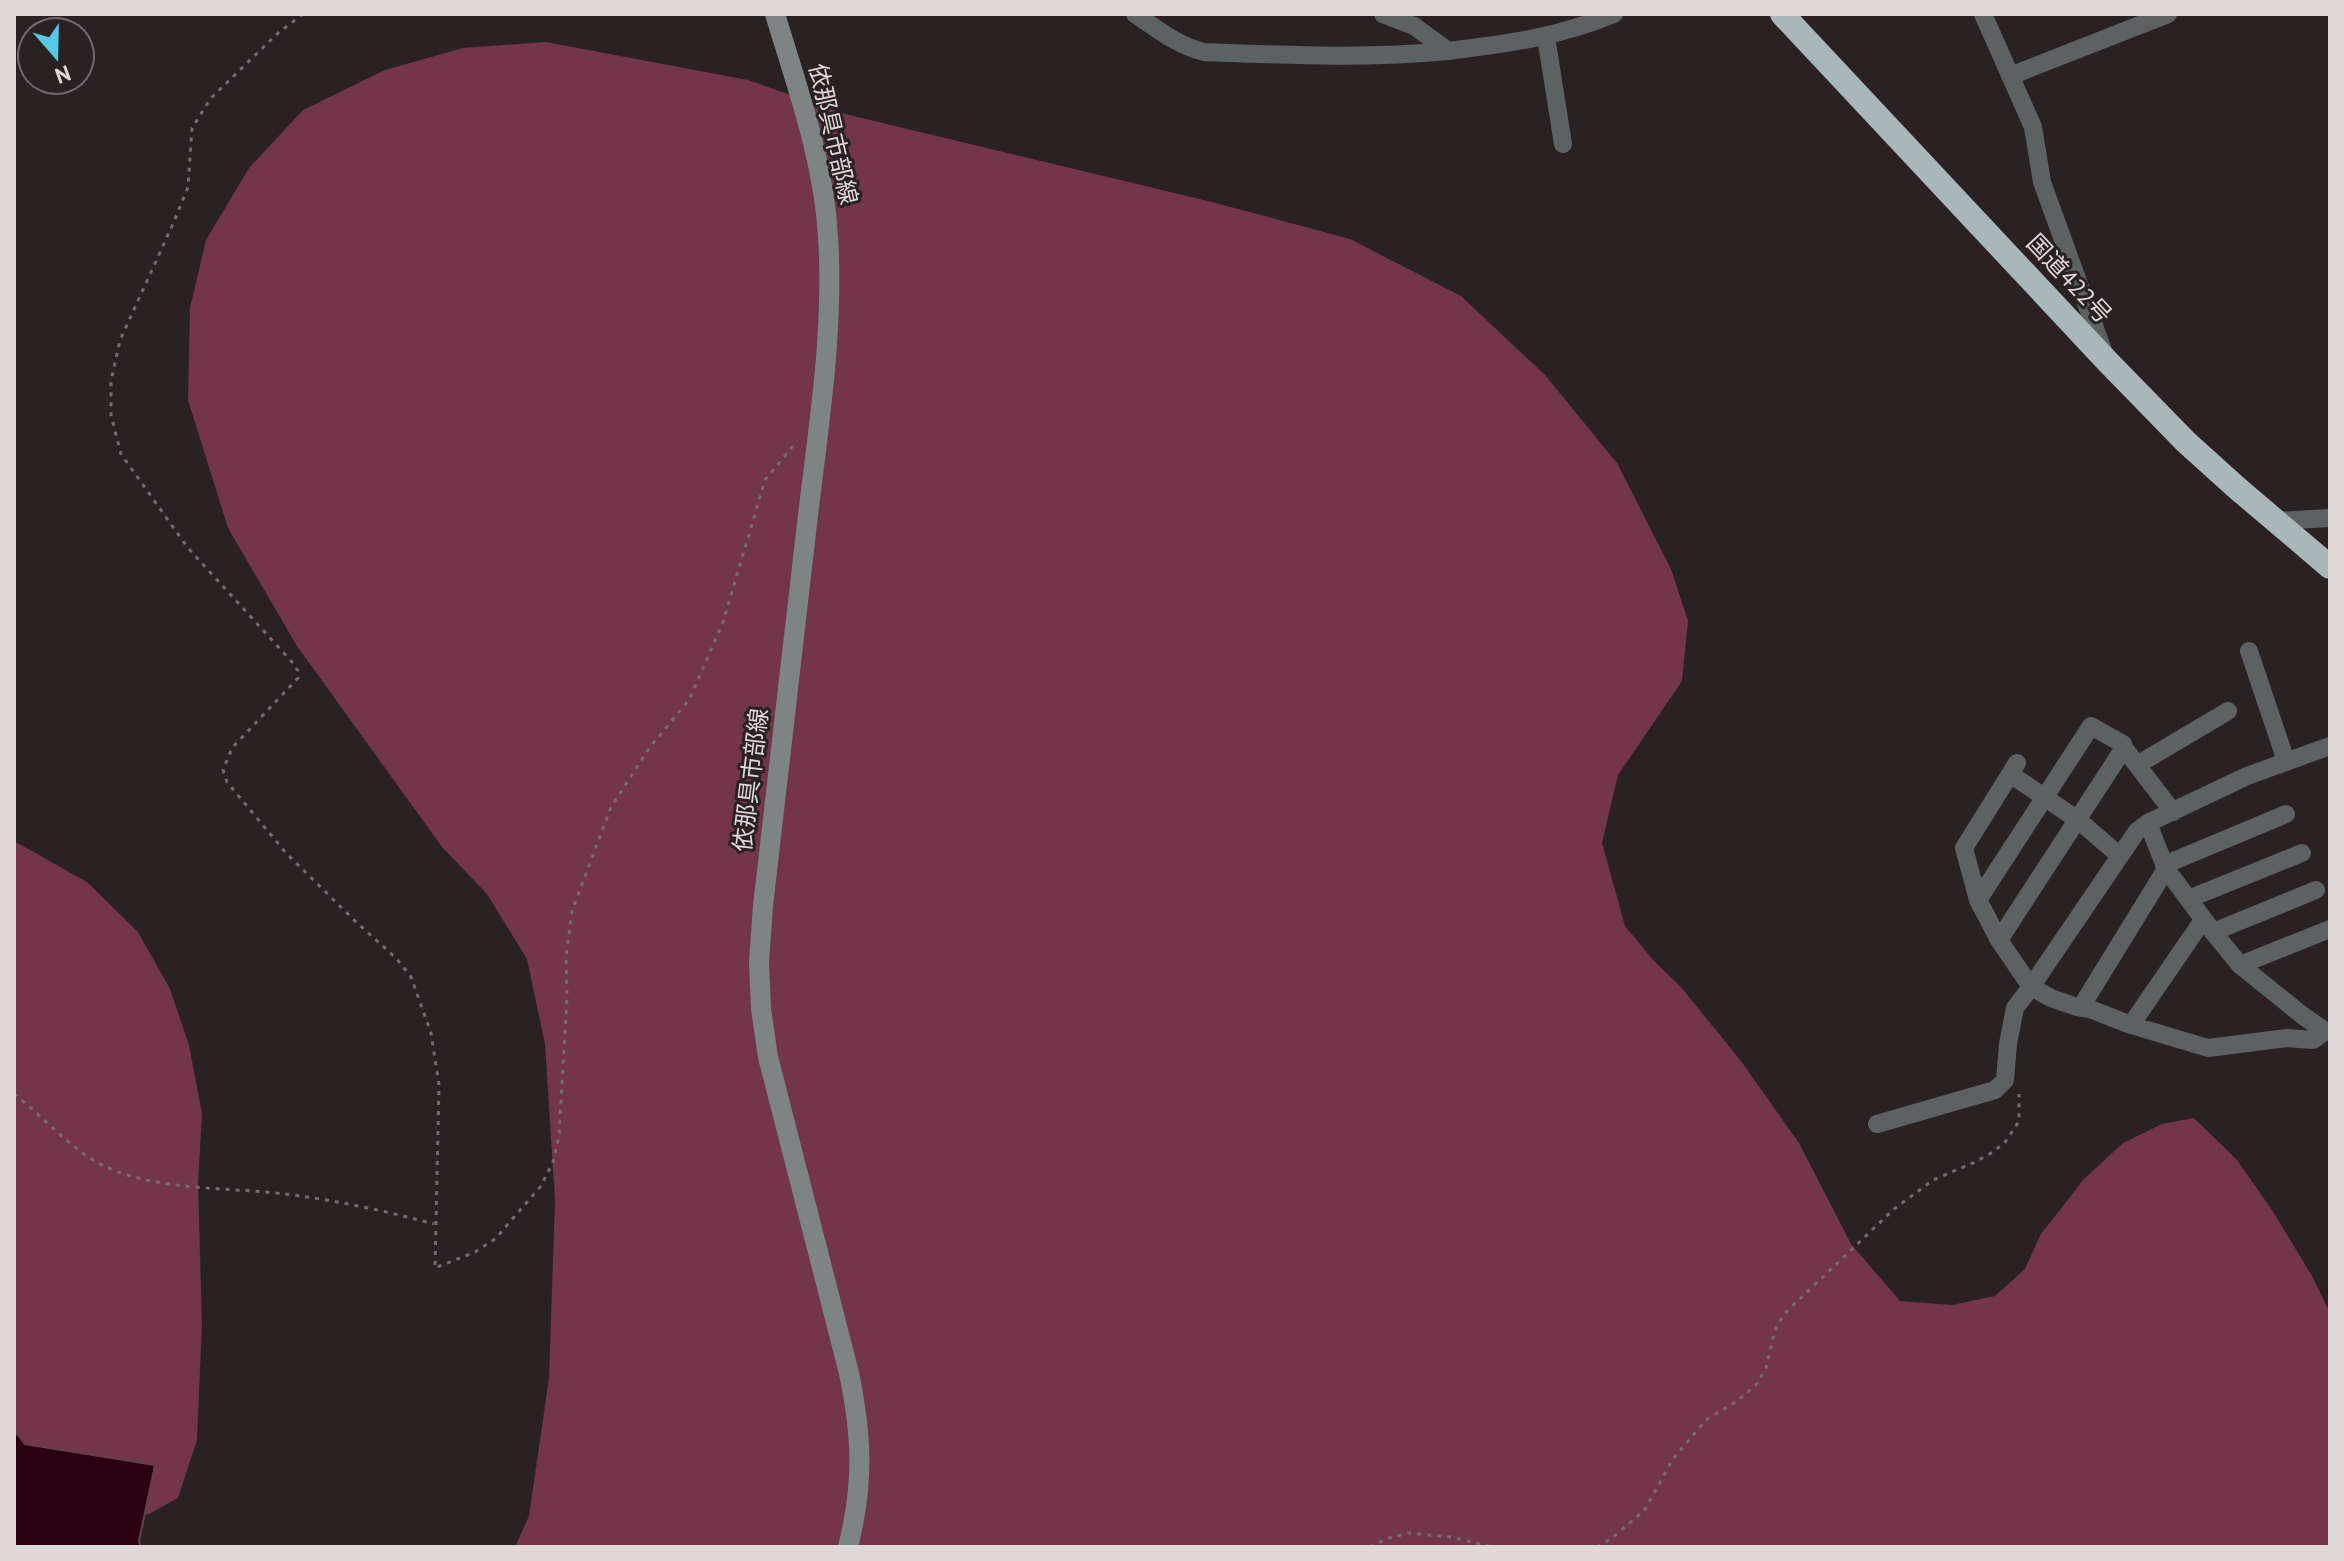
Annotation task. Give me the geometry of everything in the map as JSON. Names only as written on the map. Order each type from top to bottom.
[{"type":"highway","name":"国道422号","points":[[1782,14],[2186,442],[2330,567]]},
{"type":"main road","name":"依那具市部線","points":[[775,14],[811,135],[821,184],[828,235],[830,294],[820,414],[763,906],[759,962],[761,1009],[768,1057],[858,1416],[860,1462],[857,1511],[848,1547]]},
{"type":"street","points":[[1135,14],[1189,49],[1337,57],[1448,51],[1546,37],[1614,14]]},
{"type":"street","points":[[1383,14],[1414,26],[1448,51]]},
{"type":"street","points":[[1983,14],[2033,127],[2042,182],[2107,361]]},
{"type":"street","points":[[2010,76],[2168,14]]},
{"type":"street","points":[[1546,37],[1563,144]]},
{"type":"street","points":[[2276,521],[2330,518]]},
{"type":"street","points":[[2249,651],[2286,761]]},
{"type":"street","points":[[2137,765],[2228,711]]},
{"type":"street","points":[[1978,900],[2091,726],[2123,744],[2173,812]]},
{"type":"street","points":[[1877,1124],[1995,1090],[2005,1080],[2015,1008],[2137,831],[2247,776],[2330,746]]},
{"type":"street","points":[[1999,940],[2124,748]]},
{"type":"street","points":[[2120,856],[2078,820],[2044,797],[2014,768],[1964,848],[1978,900],[1999,940],[2031,987],[2051,998],[2208,1048],[2287,1038],[2313,1040],[2327,1031],[2240,965],[2165,867],[2148,823]]},
{"type":"street","points":[[2081,1007],[2165,867],[2286,814]]},
{"type":"street","points":[[2188,899],[2302,853]]},
{"type":"street","points":[[2131,1025],[2208,926],[2316,890]]},
{"type":"street","points":[[2240,965],[2330,929]]},
{"type":"path","points":[[303,14],[278,33],[211,98],[192,128],[188,187],[120,340],[111,381],[111,415],[121,454],[147,492],[188,548],[298,671],[298,678],[289,689],[232,748],[223,770],[227,782],[286,853],[397,959],[411,977],[431,1033],[439,1085],[435,1268],[475,1252],[495,1239],[541,1186],[553,1162],[559,1136],[567,997],[566,957],[572,911],[611,807],[650,747],[689,700],[723,622],[765,480],[820,414]]},
{"type":"path","points":[[1597,1547],[1644,1511],[1673,1459],[1706,1420],[1756,1385],[1766,1368],[1775,1330],[1784,1314],[1894,1209],[1933,1180],[1975,1162],[2006,1141],[2019,1121],[2018,1086]]},
{"type":"path","points":[[14,1094],[84,1155],[108,1168],[153,1182],[288,1194],[434,1224]]},
{"type":"path","points":[[1370,1547],[1408,1533],[1451,1537],[1492,1547]]},
{"type":"shaded area","points":[[546,42],[748,80],[845,114],[1212,202],[1350,239],[1461,296],[1545,375],[1617,463],[1671,569],[1688,621],[1682,681],[1618,775],[1602,843],[1625,926],[1680,986],[1741,1061],[1799,1143],[1851,1244],[1900,1301],[1952,1305],[1995,1296],[2025,1269],[2041,1234],[2084,1179],[2123,1143],[2162,1124],[2194,1118],[2237,1160],[2272,1210],[2312,1276],[2330,1313],[2330,1547],[515,1547],[529,1516],[549,1378],[555,1200],[545,1044],[527,959],[487,894],[442,847],[297,646],[228,528],[188,400],[190,308],[206,240],[249,168],[303,110],[385,70],[463,48]]},
{"type":"shaded area","points":[[14,841],[87,882],[138,932],[170,989],[189,1045],[202,1114],[198,1184],[202,1324],[197,1440],[178,1498],[149,1514],[88,1518],[14,1466]]},
{"type":"shaded area","points":[[14,1430],[25,1444],[155,1465],[139,1541],[141,1547],[14,1547]]}]
